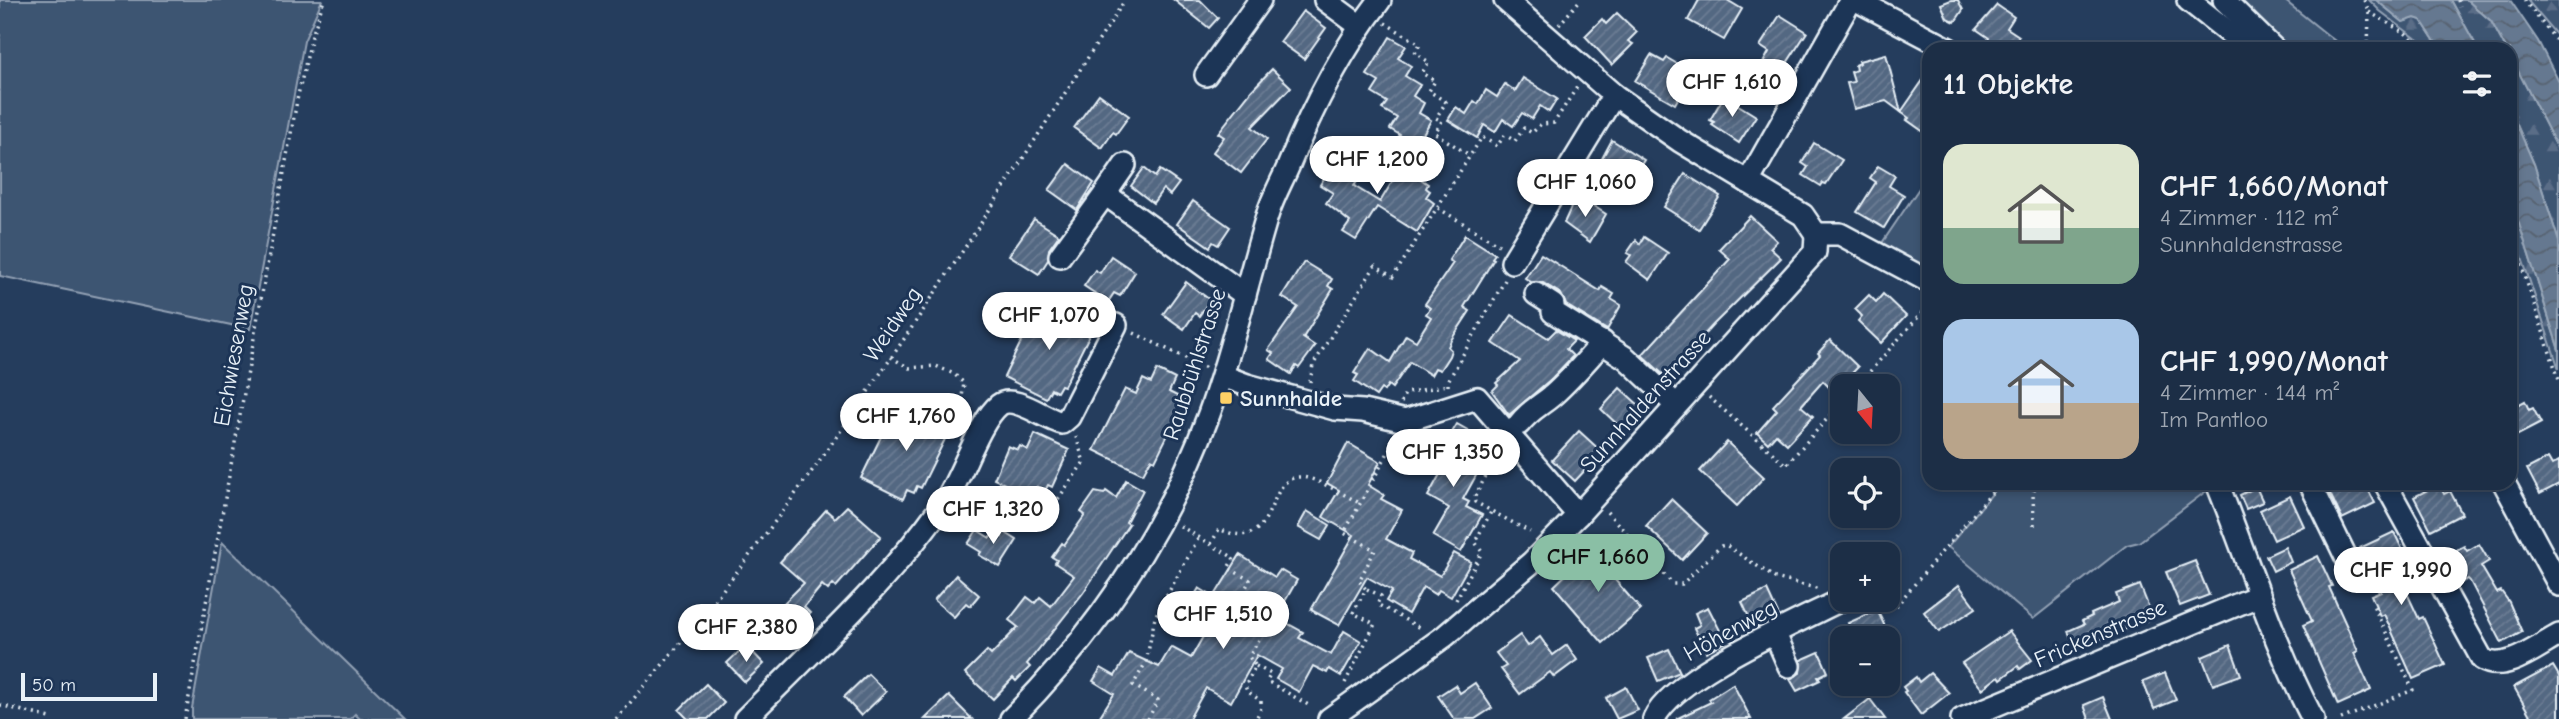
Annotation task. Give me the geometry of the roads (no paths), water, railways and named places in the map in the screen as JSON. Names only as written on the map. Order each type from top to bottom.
[{"type":"street","points":[[1206,75],[1260,0]]},
{"type":"street","points":[[1325,0],[1360,26]]},
{"type":"street","points":[[1505,0],[1614,95],[1672,135],[1803,215],[1816,234],[1840,234],[1922,278]]},
{"type":"street","points":[[1748,182],[1854,0],[1935,42]]},
{"type":"street","points":[[2188,0],[2238,42]]},
{"type":"street","points":[[2224,0],[2267,42]]},
{"type":"street","name":"Raubbühlstrasse","points":[[1012,719],[1083,639],[1133,567],[1183,476],[1245,295],[1268,213],[1309,117],[1360,26],[1380,10]]},
{"type":"street","points":[[1508,264],[1614,95]]},
{"type":"street","points":[[1060,256],[1125,165]]},
{"type":"street","points":[[1105,194],[1245,295]]},
{"type":"street","name":"Sunnhaldenstrasse","points":[[1329,719],[1420,656],[1481,608],[1531,563],[1578,515],[1815,252],[1816,234]]},
{"type":"street","points":[[1536,294],[1553,304],[1553,312],[1626,358],[1676,405]]},
{"type":"street","points":[[745,719],[849,614],[905,552],[948,497],[988,417],[999,404],[1008,401],[1021,404],[1062,423],[1069,417],[1116,325]]},
{"type":"street","points":[[1520,424],[1532,409],[1550,398],[1576,373],[1603,342]]},
{"type":"street","points":[[1217,373],[1247,385],[1335,409],[1363,411],[1405,421],[1477,398],[1578,515]]},
{"type":"street","points":[[2220,490],[2258,596],[2313,719]]},
{"type":"street","points":[[2313,490],[2347,559]]},
{"type":"street","points":[[2389,490],[2482,659],[2488,664],[2505,663],[2559,635]]},
{"type":"street","points":[[2508,490],[2559,585]]},
{"type":"street","name":"Frickenstrasse","points":[[1962,719],[2258,596]]},
{"type":"street","name":"Höhenweg","points":[[1654,719],[1681,688],[1730,657],[1830,606]]},
{"type":"street","points":[[1775,634],[1789,666]]},
{"type":"water","points":[[2376,0],[2451,0],[2474,42],[2435,42],[2421,20],[2415,18],[2403,22]]},
{"type":"water","points":[[2467,0],[2510,0],[2538,41],[2559,82],[2559,151],[2517,69],[2517,42],[2502,42],[2491,21]]},
{"type":"water","points":[[2517,125],[2534,164],[2559,242],[2559,350],[2517,217]]},
{"type":"place","name":"Sunnhalde","points":[[1226,398]]}]
